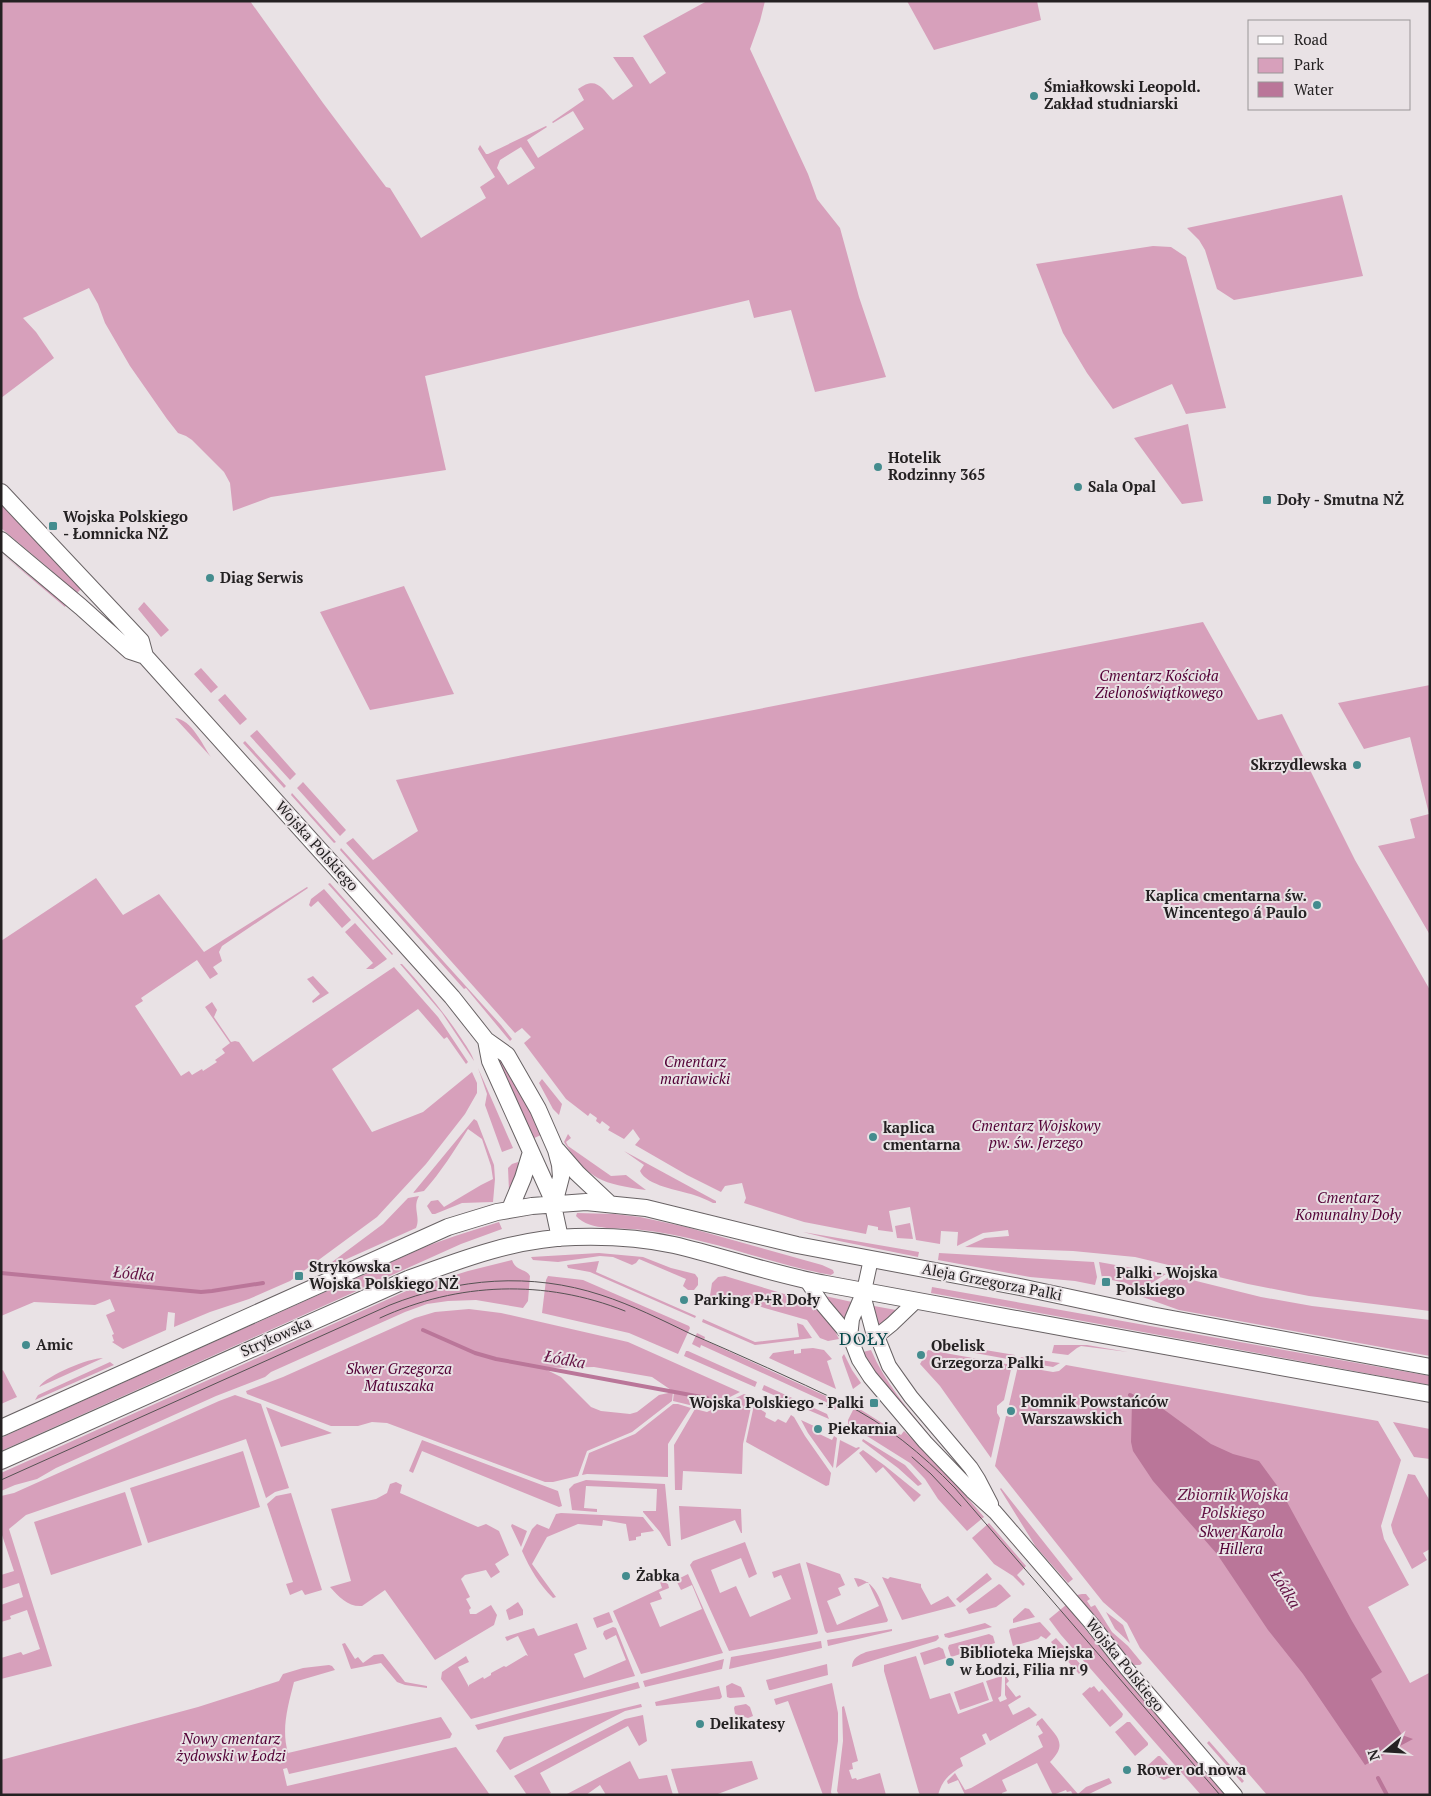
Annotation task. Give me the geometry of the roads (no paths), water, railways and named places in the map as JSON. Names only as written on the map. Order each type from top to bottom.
[{"type":"main road","name":"Wojska Polskiego","points":[[1,492],[141,641],[145,656],[452,997],[486,1040],[503,1051],[517,1071],[538,1109],[556,1150],[560,1165],[560,1177],[554,1204]]},
{"type":"main road","name":"Wojska Polskiego","points":[[1,540],[81,606],[130,651],[145,656]]},
{"type":"main road","name":"Wojska Polskiego","points":[[486,1040],[490,1061],[554,1204],[560,1238]]},
{"type":"main road","points":[[556,1150],[576,1173],[610,1204]]},
{"type":"main road","points":[[510,1209],[531,1152]]},
{"type":"main road","name":"Aleja Grzegorza Palki","points":[[554,1204],[610,1204],[668,1212],[770,1240],[1020,1287],[1151,1315],[1430,1367]]},
{"type":"main road","name":"Strykowska","points":[[1,1428],[434,1233],[466,1221],[510,1209],[554,1204]]},
{"type":"main road","name":"Aleja Grzegorza Palki","points":[[560,1238],[623,1238],[659,1242],[807,1281],[1430,1394]]},
{"type":"main road","name":"Strykowska","points":[[1,1461],[408,1279],[503,1248],[534,1241],[560,1238]]},
{"type":"main road","name":"Wojska Polskiego","points":[[850,1337],[852,1319],[864,1291],[871,1259]]},
{"type":"main road","name":"Wojska Polskiego","points":[[807,1281],[823,1305],[850,1337],[859,1360],[870,1377],[925,1442],[995,1512],[1235,1795]]},
{"type":"main road","name":"Wojska Polskiego","points":[[864,1291],[873,1332],[877,1336],[883,1353],[898,1379],[975,1474],[995,1512]]},
{"type":"main road","points":[[877,1336],[916,1301]]},
{"type":"water","name":"Zbiornik Wojska Polskiego","points":[[1144,1397],[1211,1444],[1233,1454],[1259,1461],[1281,1491],[1382,1672],[1371,1679],[1402,1735],[1413,1739],[1365,1765],[1303,1674],[1268,1630],[1217,1554],[1153,1481],[1133,1451],[1131,1442],[1132,1402]]},
{"type":"waterway","name":"Łódka","points":[[1,1273],[201,1292],[263,1283]]},
{"type":"waterway","name":"Łódka","points":[[423,1330],[475,1353],[496,1359],[707,1398]]},
{"type":"waterway","name":"Łódka","points":[[1130,1395],[1141,1401]]},
{"type":"waterway","name":"Łódka","points":[[1378,1778],[1387,1795]]},
{"type":"tram line","points":[[1,1480],[390,1305],[416,1296],[468,1284],[495,1281],[548,1283],[575,1288],[601,1295],[635,1308],[805,1385],[859,1411],[903,1441],[930,1463],[955,1488],[1220,1795]]},
{"type":"tram line","points":[[380,1318],[440,1297],[502,1289],[564,1294],[595,1301],[625,1311]]},
{"type":"tram line","points":[[912,1457],[961,1506]]},
{"type":"place","name":"Śmiałkowski Leopold. Zakład studniarski","points":[[1034,96]]},
{"type":"place","name":"Hotelik Rodzinny 365","points":[[878,467]]},
{"type":"place","name":"Sala Opal","points":[[1078,487]]},
{"type":"place","name":"Doły - Smutna NŻ","points":[[1267,500]]},
{"type":"place","name":"Wojska Polskiego - Łomnicka NŻ","points":[[53,526]]},
{"type":"place","name":"Diag Serwis","points":[[210,578]]},
{"type":"place","name":"Skrzydlewska","points":[[1357,765]]},
{"type":"place","name":"Kaplica cmentarna św. Wincentego á Paulo","points":[[1317,905]]},
{"type":"place","name":"kaplica cmentarna","points":[[873,1137]]},
{"type":"place","name":"Strykowska - Wojska Polskiego NŻ","points":[[299,1276]]},
{"type":"place","name":"Palki - Wojska Polskiego","points":[[1106,1282]]},
{"type":"place","name":"Parking P+R Doły","points":[[684,1300]]},
{"type":"place","name":"Amic","points":[[26,1345]]},
{"type":"place","name":"Obelisk Grzegorza Palki","points":[[921,1355]]},
{"type":"place","name":"Wojska Polskiego - Palki","points":[[874,1403]]},
{"type":"place","name":"Pomnik Powstańców Warszawskich","points":[[1011,1411]]},
{"type":"place","name":"Piekarnia","points":[[818,1429]]},
{"type":"place","name":"Żabka","points":[[626,1576]]},
{"type":"place","name":"Biblioteka Miejska w Łodzi, Filia nr 9","points":[[950,1662]]},
{"type":"place","name":"Delikatesy","points":[[700,1724]]},
{"type":"place","name":"Rower od nowa","points":[[1127,1770]]},
{"type":"district","name":"DOŁY","points":[[864,1339]]},
{"type":"park label","name":"Cmentarz Kościoła Zielonoświątkowego","points":[[1159,684]]},
{"type":"park label","name":"Cmentarz mariawicki","points":[[695,1070]]},
{"type":"park label","name":"Cmentarz Wojskowy pw. św. Jerzego","points":[[1036,1134]]},
{"type":"park label","name":"Cmentarz Komunalny Doły","points":[[1348,1206]]},
{"type":"park label","name":"Skwer Grzegorza Matuszaka","points":[[399,1378]]},
{"type":"park label","name":"Skwer Karola Hillera","points":[[1241,1540]]},
{"type":"park label","name":"Nowy cmentarz żydowski w Łodzi","points":[[231,1748]]}]
